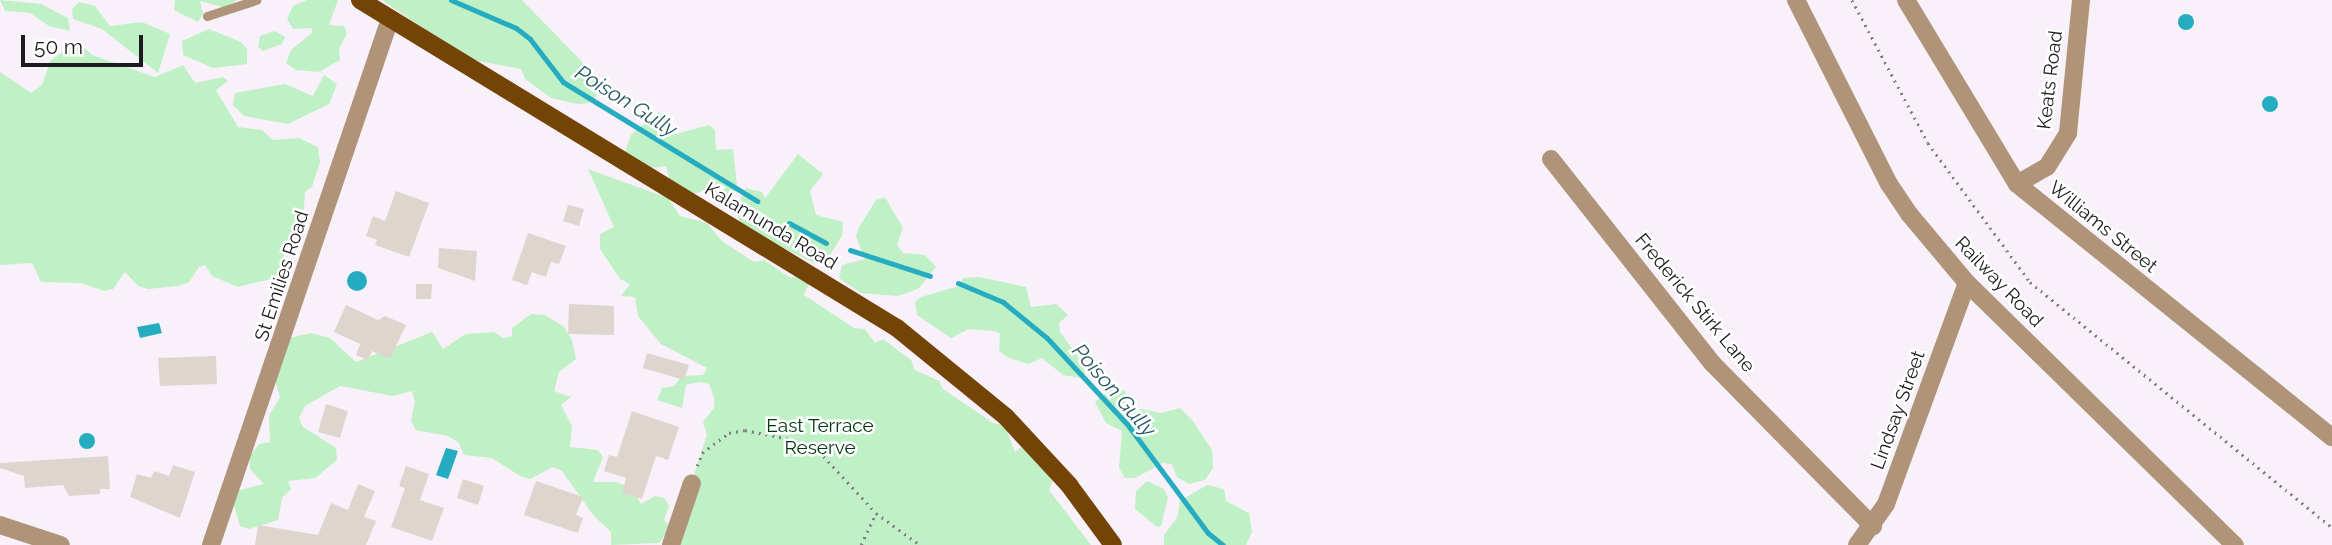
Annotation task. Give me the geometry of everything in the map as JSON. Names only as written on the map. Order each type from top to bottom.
[{"type":"main road","name":"Kalamunda Road","points":[[360,0],[897,328],[1006,417],[1069,485],[1113,545]]},
{"type":"street","name":"Railway Road","points":[[1796,0],[1889,184],[1966,283],[2235,545]]},
{"type":"street","name":"Williams Street","points":[[1906,0],[2017,184],[2332,437]]},
{"type":"street","name":"Keats Road","points":[[2017,184],[2047,167],[2068,133],[2081,0]]},
{"type":"street","name":"St Emilies Road","points":[[211,545],[390,19]]},
{"type":"street","name":"Frederick Stirk Lane","points":[[1551,159],[1713,363],[1873,526]]},
{"type":"street","name":"Lindsay Street","points":[[1857,545],[1873,526],[1896,480],[1966,283]]},
{"type":"street","points":[[671,545],[692,483]]},
{"type":"street","points":[[0,525],[61,545]]},
{"type":"lane","points":[[207,16],[256,0]]},
{"type":"path","points":[[1852,0],[1927,143],[2029,282],[2332,527]]},
{"type":"path","points":[[692,483],[702,453],[719,439],[745,430],[762,432],[819,451],[876,513],[919,545]]},
{"type":"path","points":[[860,545],[876,513]]},
{"type":"green space","points":[[0,0],[41,4],[68,18],[70,31],[49,26],[30,13],[5,11]]},
{"type":"green space","points":[[175,0],[237,0],[226,8],[200,1],[203,14],[198,22],[174,10]]},
{"type":"green space","points":[[307,0],[338,0],[329,25],[344,26],[347,34],[339,49],[340,60],[319,72],[296,70],[286,63],[291,50],[313,32],[311,28],[293,29],[287,19],[293,6]]},
{"type":"green space","points":[[382,0],[522,0],[589,69],[598,81],[597,95],[589,103],[578,104],[551,98],[525,79],[521,69],[468,59]]},
{"type":"green space","points":[[79,2],[95,6],[110,26],[142,22],[170,34],[158,73],[102,29],[73,19],[72,9]]},
{"type":"green space","points":[[209,29],[241,42],[247,49],[247,64],[213,68],[183,55],[182,41]]},
{"type":"green space","points":[[275,31],[285,37],[282,44],[263,51],[258,47],[260,36]]},
{"type":"green space","points":[[78,42],[92,55],[155,77],[183,65],[195,83],[223,77],[228,81],[216,90],[238,127],[262,130],[273,140],[299,138],[318,147],[320,162],[312,187],[305,192],[304,208],[297,228],[284,245],[284,266],[275,278],[238,287],[212,276],[205,265],[199,267],[189,282],[178,286],[148,289],[138,286],[125,272],[113,289],[104,291],[81,283],[41,282],[32,263],[0,265],[0,72],[31,93],[42,85],[51,60]]},
{"type":"green space","points":[[324,75],[337,84],[329,104],[288,124],[244,116],[233,105],[235,93],[285,84],[313,96]]},
{"type":"green space","points":[[658,112],[670,120],[676,134],[709,125],[715,130],[716,150],[733,149],[737,185],[730,203],[719,202],[711,188],[690,195],[670,181],[666,166],[644,169],[625,152],[631,135]]},
{"type":"green space","points":[[798,154],[823,174],[810,191],[816,215],[843,222],[842,236],[824,264],[814,263],[742,228],[735,210],[746,188],[762,192],[765,198]]},
{"type":"green space","name":"East Terrace Reserve","points":[[588,169],[668,198],[680,216],[707,223],[722,241],[754,262],[764,260],[789,277],[802,278],[809,283],[804,295],[854,328],[865,329],[875,343],[883,339],[911,360],[915,370],[939,381],[943,389],[993,423],[1005,426],[1015,452],[1025,444],[1053,480],[1049,490],[1091,545],[671,545],[707,435],[703,422],[714,408],[714,398],[709,384],[699,382],[686,385],[682,408],[657,400],[662,388],[674,386],[682,376],[703,375],[707,368],[661,344],[638,316],[635,297],[621,296],[630,284],[620,279],[600,249],[600,234],[614,227]]},
{"type":"green space","points":[[885,197],[903,228],[897,245],[903,253],[925,255],[936,267],[918,289],[898,296],[861,293],[839,278],[842,265],[865,259],[856,237],[858,229],[876,200]]},
{"type":"green space","points":[[979,277],[1026,287],[1031,307],[1056,304],[1068,315],[1059,323],[1060,332],[1084,365],[1085,379],[1063,375],[1042,358],[1028,364],[1007,357],[999,351],[1000,334],[995,331],[969,329],[951,338],[917,315],[915,302],[921,297],[959,286],[963,278]]},
{"type":"green space","points":[[531,314],[545,315],[564,327],[572,340],[576,359],[559,372],[554,391],[571,397],[561,405],[572,426],[570,447],[598,450],[603,457],[593,482],[616,482],[632,488],[641,504],[655,496],[664,498],[669,506],[664,520],[671,527],[659,543],[611,545],[611,532],[594,516],[562,471],[553,467],[530,479],[520,476],[492,458],[464,455],[459,443],[448,436],[416,430],[411,421],[415,401],[412,391],[393,396],[340,386],[305,406],[299,418],[303,427],[336,448],[337,460],[315,478],[288,481],[291,489],[282,498],[278,520],[249,529],[240,526],[233,502],[236,491],[264,484],[250,469],[250,456],[259,444],[270,442],[269,416],[280,397],[275,381],[289,338],[311,333],[330,338],[356,362],[432,332],[443,349],[466,334],[494,332],[503,338],[512,336],[512,328]]},
{"type":"green space","points":[[1114,385],[1126,392],[1126,406],[1162,413],[1180,408],[1192,420],[1212,450],[1213,468],[1205,480],[1189,484],[1177,477],[1172,464],[1163,463],[1135,478],[1125,478],[1119,468],[1122,431],[1106,423],[1095,402]]},
{"type":"green space","points":[[1147,481],[1164,489],[1168,498],[1161,526],[1157,527],[1135,509],[1136,491]]},
{"type":"green space","points":[[1207,485],[1224,489],[1226,501],[1249,513],[1252,532],[1246,545],[1164,545],[1164,535],[1177,518],[1180,501]]},
{"type":"water","points":[[2186,14],[2192,16],[2192,28],[2186,30],[2180,28],[2178,22],[2180,16]]},
{"type":"water","points":[[2267,96],[2273,96],[2278,104],[2276,110],[2267,112],[2262,107],[2262,101]]},
{"type":"water","points":[[357,271],[364,274],[367,281],[364,288],[357,291],[350,288],[347,281],[350,274]]},
{"type":"water","points":[[159,323],[162,333],[140,338],[137,327]]},
{"type":"water","points":[[87,433],[95,441],[87,449],[79,441]]},
{"type":"water","points":[[446,448],[458,451],[448,479],[436,475]]},
{"type":"building","points":[[396,191],[429,203],[409,257],[375,245],[377,240],[366,236],[373,216],[385,221]]},
{"type":"building","points":[[568,205],[584,209],[579,226],[563,221]]},
{"type":"building","points":[[528,233],[566,246],[559,264],[551,262],[546,277],[532,272],[527,285],[512,280]]},
{"type":"building","points":[[439,248],[477,251],[475,281],[438,268]]},
{"type":"building","points":[[416,284],[432,284],[431,299],[416,299]]},
{"type":"building","points":[[569,304],[614,306],[614,335],[568,334]]},
{"type":"building","points":[[346,305],[378,320],[385,316],[406,325],[390,359],[372,351],[368,360],[356,355],[360,344],[334,332]]},
{"type":"building","points":[[647,353],[689,365],[684,380],[643,368]]},
{"type":"building","points":[[216,356],[217,384],[160,386],[158,358]]},
{"type":"building","points":[[326,404],[348,411],[340,438],[318,432]]},
{"type":"building","points":[[632,411],[679,427],[668,460],[656,456],[642,499],[622,493],[626,478],[604,471],[609,455],[617,457]]},
{"type":"building","points":[[108,456],[110,489],[100,489],[100,494],[69,496],[63,485],[25,488],[24,476],[0,468],[0,463]]},
{"type":"building","points":[[173,465],[195,472],[180,518],[130,497],[137,474],[151,478],[154,471],[169,476]]},
{"type":"building","points":[[406,466],[429,474],[420,500],[444,508],[432,541],[391,527],[405,488],[399,486]]},
{"type":"building","points":[[463,479],[484,486],[478,505],[457,498]]},
{"type":"building","points":[[536,481],[583,497],[576,515],[583,518],[578,533],[524,515]]},
{"type":"building","points":[[358,484],[375,491],[364,517],[376,521],[366,545],[255,545],[258,525],[318,535],[331,503],[348,510]]},
{"type":"waterway","name":"Poison Gully","points":[[451,0],[516,28],[530,39],[563,82],[757,201]]},
{"type":"waterway","points":[[789,223],[826,243]]},
{"type":"waterway","name":"Poison Gully","points":[[850,250],[930,276]]},
{"type":"waterway","name":"Poison Gully","points":[[958,283],[1003,302],[1047,338],[1127,424],[1208,533],[1223,545]]}]
